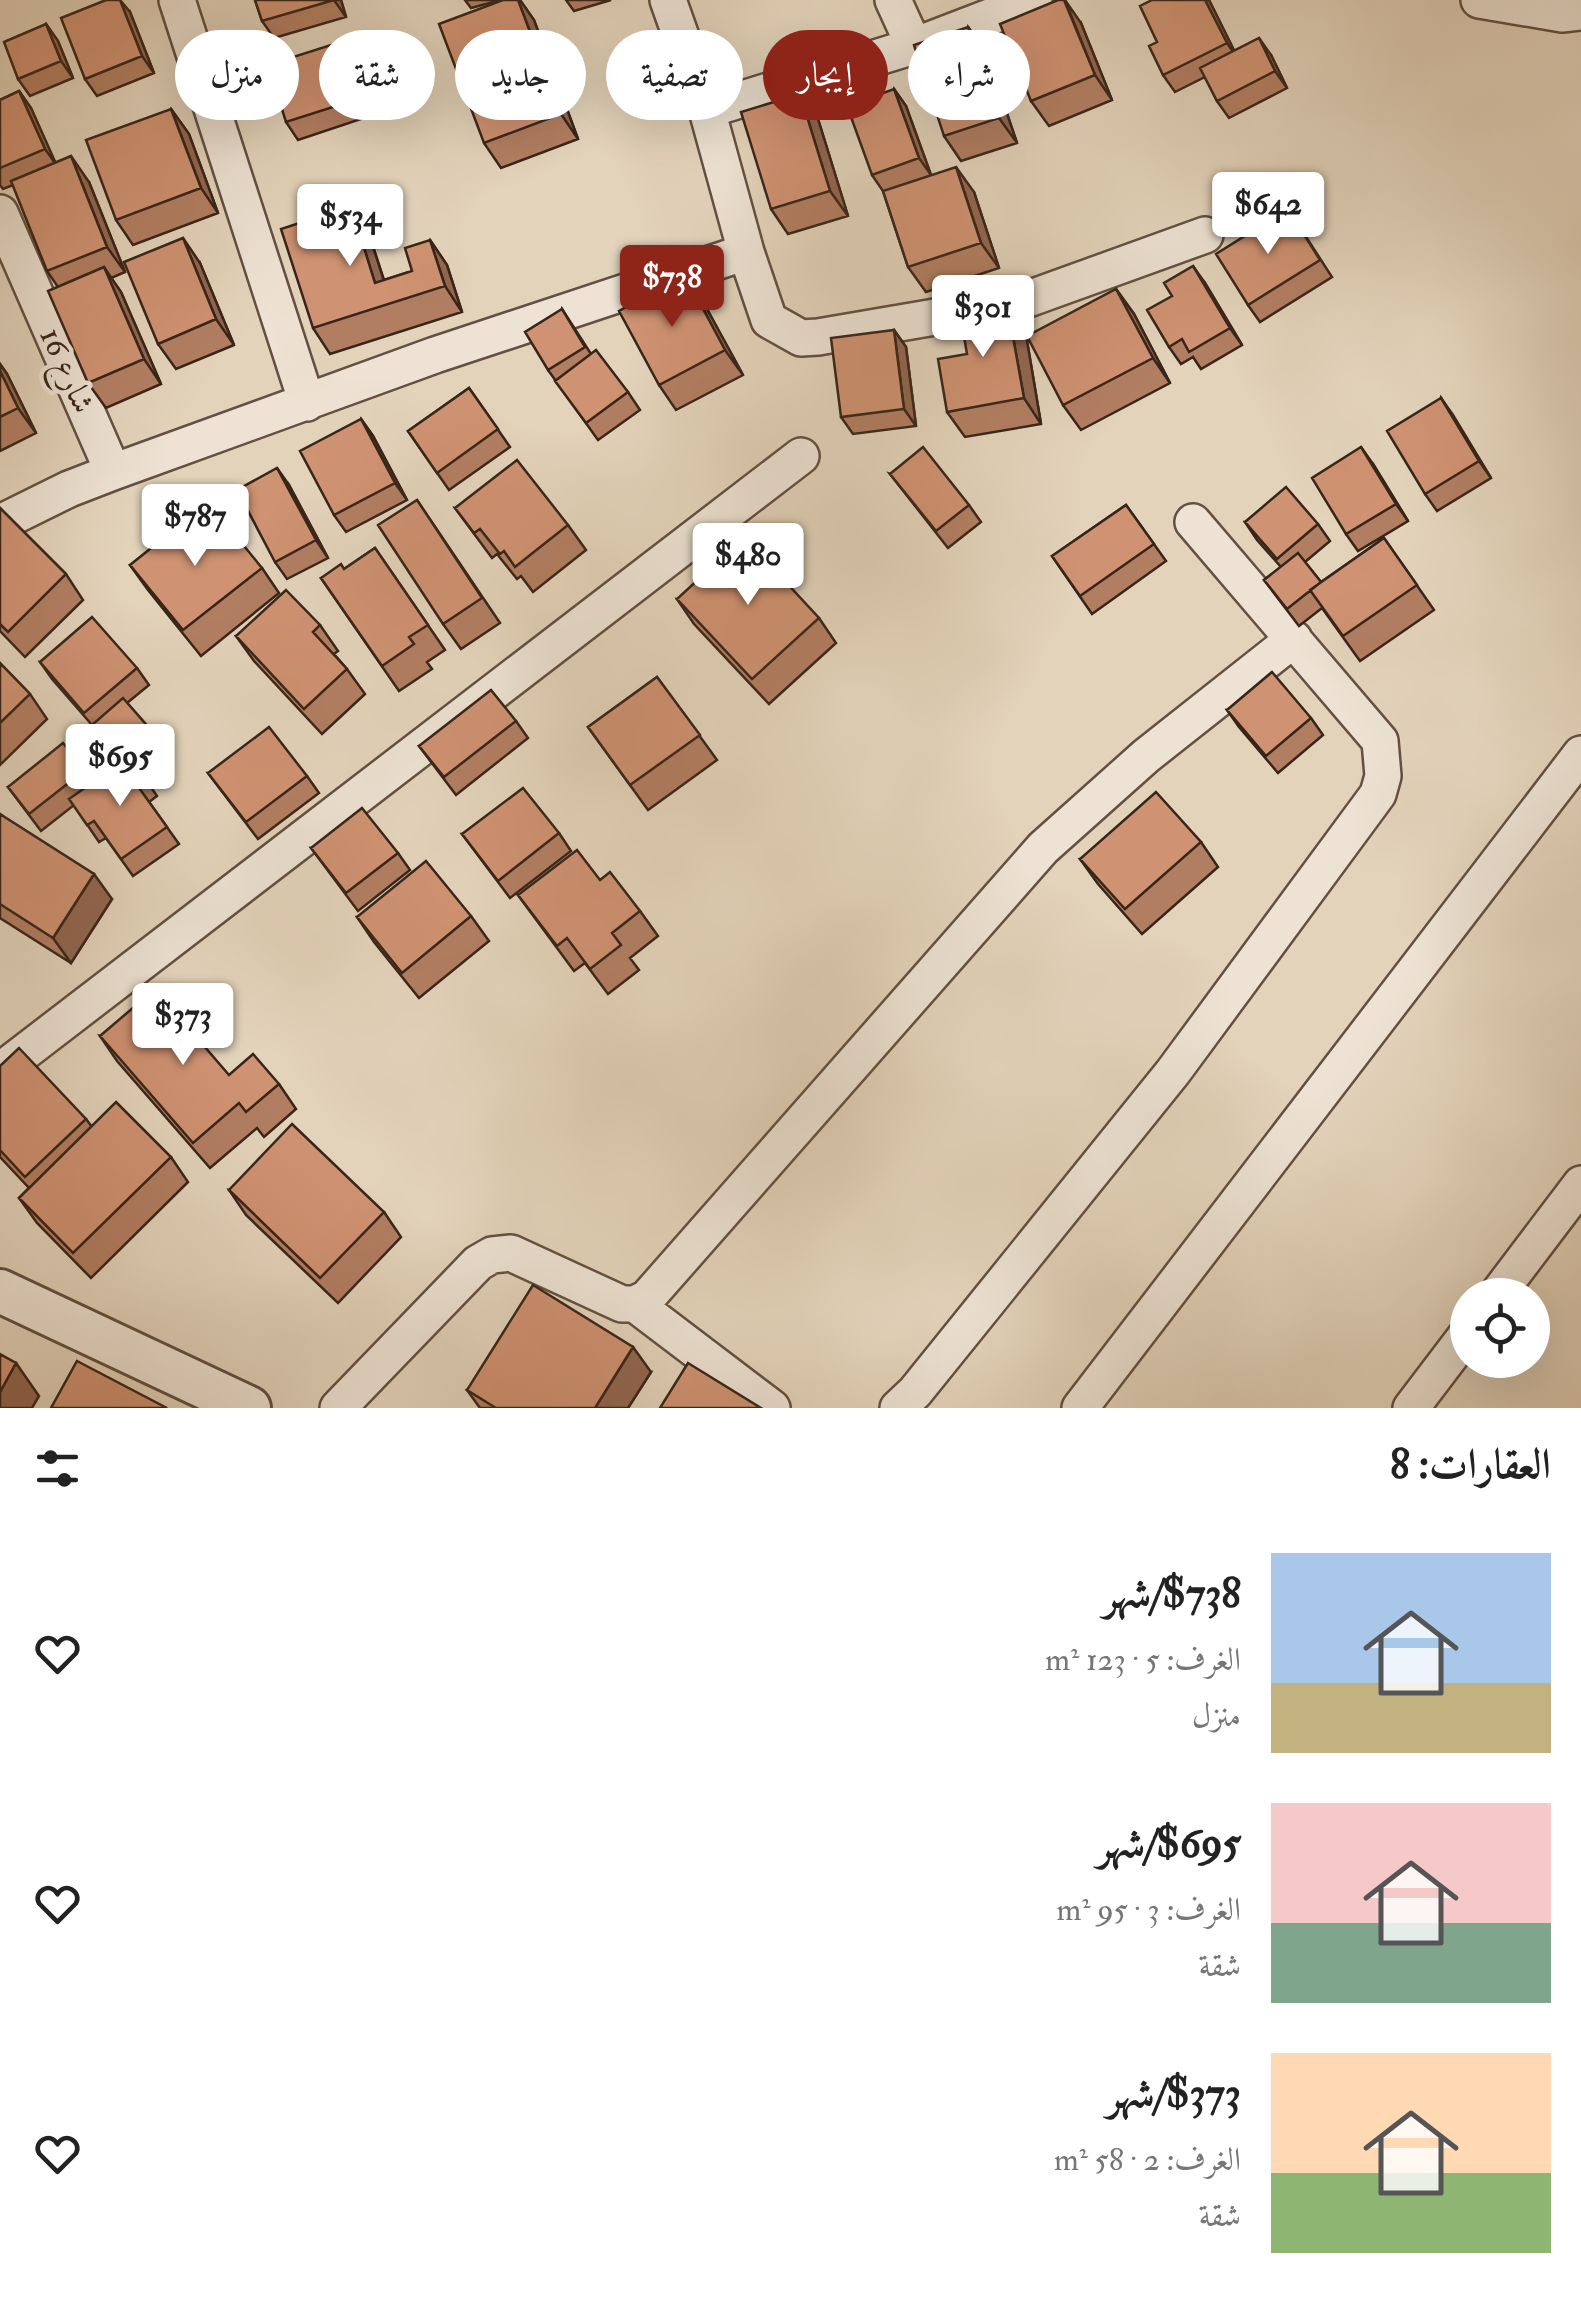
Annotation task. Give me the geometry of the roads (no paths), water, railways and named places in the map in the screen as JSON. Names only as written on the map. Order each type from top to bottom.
[{"type":"street","points":[[177,0],[307,403]]},
{"type":"street","points":[[668,0],[679,30]]},
{"type":"street","points":[[893,0],[908,33]]},
{"type":"street","points":[[956,30],[1034,0]]},
{"type":"street","points":[[1479,0],[1562,14],[1581,12]]},
{"type":"street","points":[[743,99],[908,48]]},
{"type":"street","points":[[710,120],[769,320],[802,338],[1017,303],[1205,235]]},
{"type":"street","name":"شارع 16","points":[[0,213],[113,472]]},
{"type":"street","points":[[0,523],[69,488],[435,355],[746,252]]},
{"type":"street","points":[[0,1070],[802,456]]},
{"type":"street","points":[[898,1408],[915,1392],[1173,1072],[1378,794],[1382,776],[1380,741],[1193,522]]},
{"type":"street","points":[[338,1408],[478,1263],[492,1255],[511,1253],[622,1304],[635,1304],[646,1298],[1043,848],[1146,756],[1294,639]]},
{"type":"street","points":[[1093,1404],[1581,754]]},
{"type":"street","points":[[1510,1278],[1581,1184]]},
{"type":"street","points":[[0,1290],[249,1408]]},
{"type":"street","points":[[635,1304],[772,1408]]},
{"type":"street","points":[[1411,1408],[1450,1357]]}]
